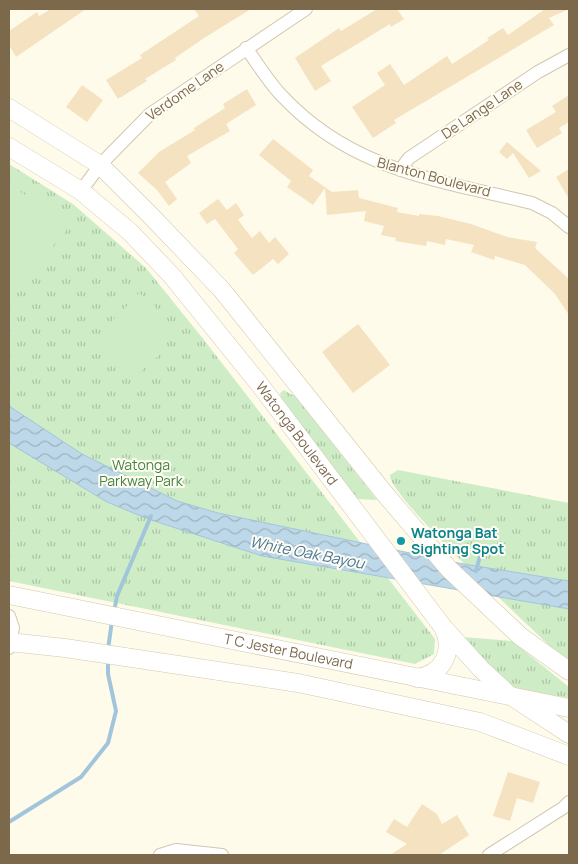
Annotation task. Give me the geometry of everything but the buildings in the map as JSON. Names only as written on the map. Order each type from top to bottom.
[{"type":"main road","name":"Watonga Boulevard","points":[[9,108],[100,165],[151,216],[222,290],[386,494],[449,569],[520,636],[569,671]]},
{"type":"main road","name":"Watonga Boulevard","points":[[9,147],[81,190],[130,232],[172,276],[260,385],[443,627],[481,669],[508,694],[569,734]]},
{"type":"main road","points":[[260,385],[283,367]]},
{"type":"main road","name":"T C Jester Boulevard","points":[[9,595],[416,678],[508,694],[569,708]]},
{"type":"main road","points":[[416,678],[431,674],[443,664],[448,649],[448,641],[443,627]]},
{"type":"main road","name":"T C Jester Boulevard","points":[[9,644],[65,648],[298,683],[480,722],[569,756]]},
{"type":"main road","points":[[298,683],[306,655]]},
{"type":"street","name":"Verdome Lane","points":[[81,190],[100,165],[150,114],[306,9]]},
{"type":"street","name":"Blanton Boulevard","points":[[246,48],[282,97],[314,126],[338,144],[369,159],[400,170],[532,203],[552,213],[569,227]]},
{"type":"street","name":"De Lange Lane","points":[[400,170],[409,158],[538,72],[569,55]]},
{"type":"street","points":[[9,616],[13,628],[9,644]]},
{"type":"street","points":[[489,855],[563,808],[569,802]]},
{"type":"street","points":[[160,855],[176,850],[222,855]]},
{"type":"green space","name":"Watonga Parkway Park","points":[[9,164],[73,204],[146,268],[204,340],[435,639],[434,654],[415,664],[9,581]]},
{"type":"green space","points":[[9,185],[66,220],[68,225],[66,231],[15,290],[9,288]]},
{"type":"green space","points":[[139,293],[156,308],[162,333],[157,357],[139,373],[102,342],[99,335]]},
{"type":"green space","points":[[284,390],[296,397],[377,500],[357,499],[282,403],[280,393]]},
{"type":"green space","points":[[398,470],[569,503],[569,664],[469,569],[413,510],[396,488],[390,475]]},
{"type":"green space","points":[[462,637],[512,641],[569,687],[569,698],[507,687]]},
{"type":"water","name":"White Oak Bayou","points":[[9,406],[82,454],[177,501],[218,513],[458,563],[569,581],[569,609],[262,556],[148,519],[107,502],[9,443]]},
{"type":"waterway","points":[[114,612],[117,596],[151,516]]},
{"type":"waterway","points":[[476,571],[480,556]]},
{"type":"waterway","points":[[108,649],[112,621]]},
{"type":"waterway","points":[[9,822],[81,777],[108,743],[116,711],[108,674],[108,658]]},
{"type":"place","name":"Watonga Bat Sighting Spot","points":[[401,541]]}]
